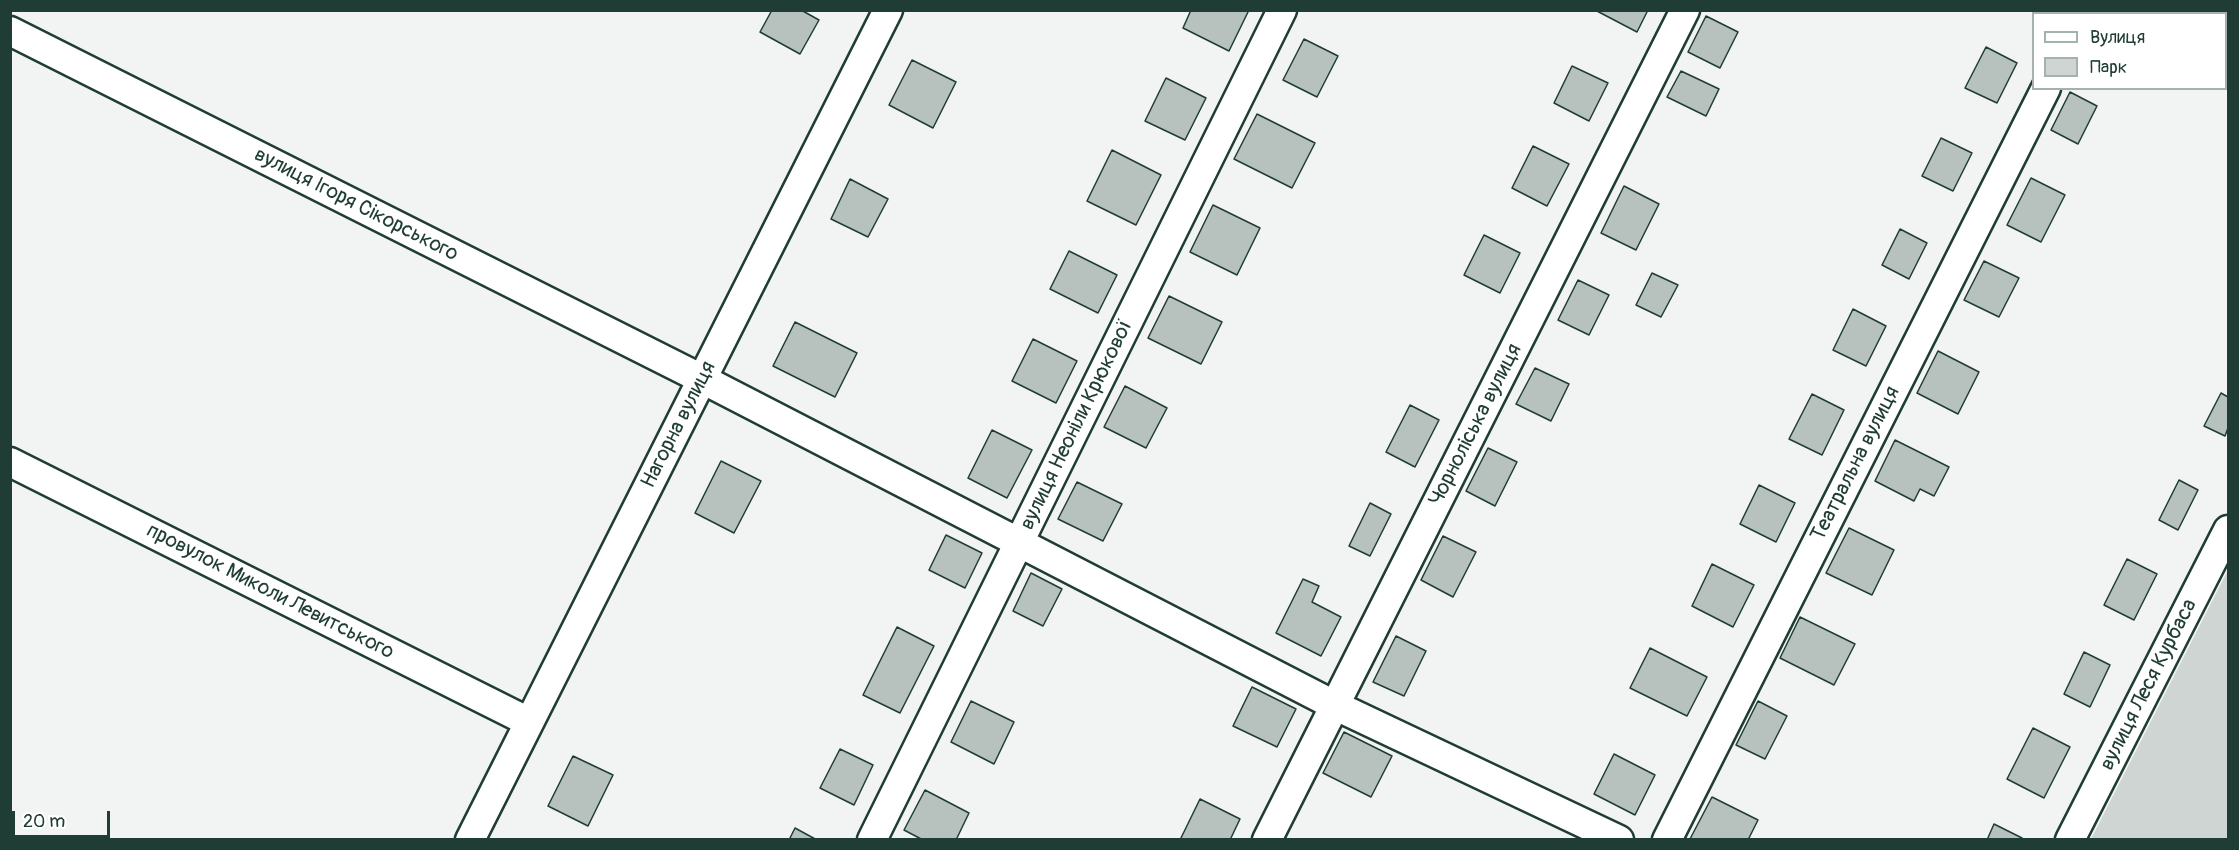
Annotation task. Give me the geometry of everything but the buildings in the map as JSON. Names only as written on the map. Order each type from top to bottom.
[{"type":"street","name":"вулиця Неоніли Крюкової","points":[[872,840],[1282,10]]},
{"type":"street","name":"Чорноліська вулиця","points":[[1267,840],[1684,10]]},
{"type":"street","name":"Нагорна вулиця","points":[[470,840],[702,379],[878,14]]},
{"type":"street","name":"вулиця Ігоря Сікорського","points":[[10,32],[702,379],[1334,705],[1618,840]]},
{"type":"street","name":"Театральна вулиця","points":[[1667,840],[2045,90]]},
{"type":"street","name":"провулок Миколи Левитського","points":[[10,462],[529,722]]},
{"type":"street","name":"вулиця Леся Курбаса","points":[[2070,840],[2229,530]]},
{"type":"green space","points":[[2228,570],[2228,839],[2091,839]]}]
